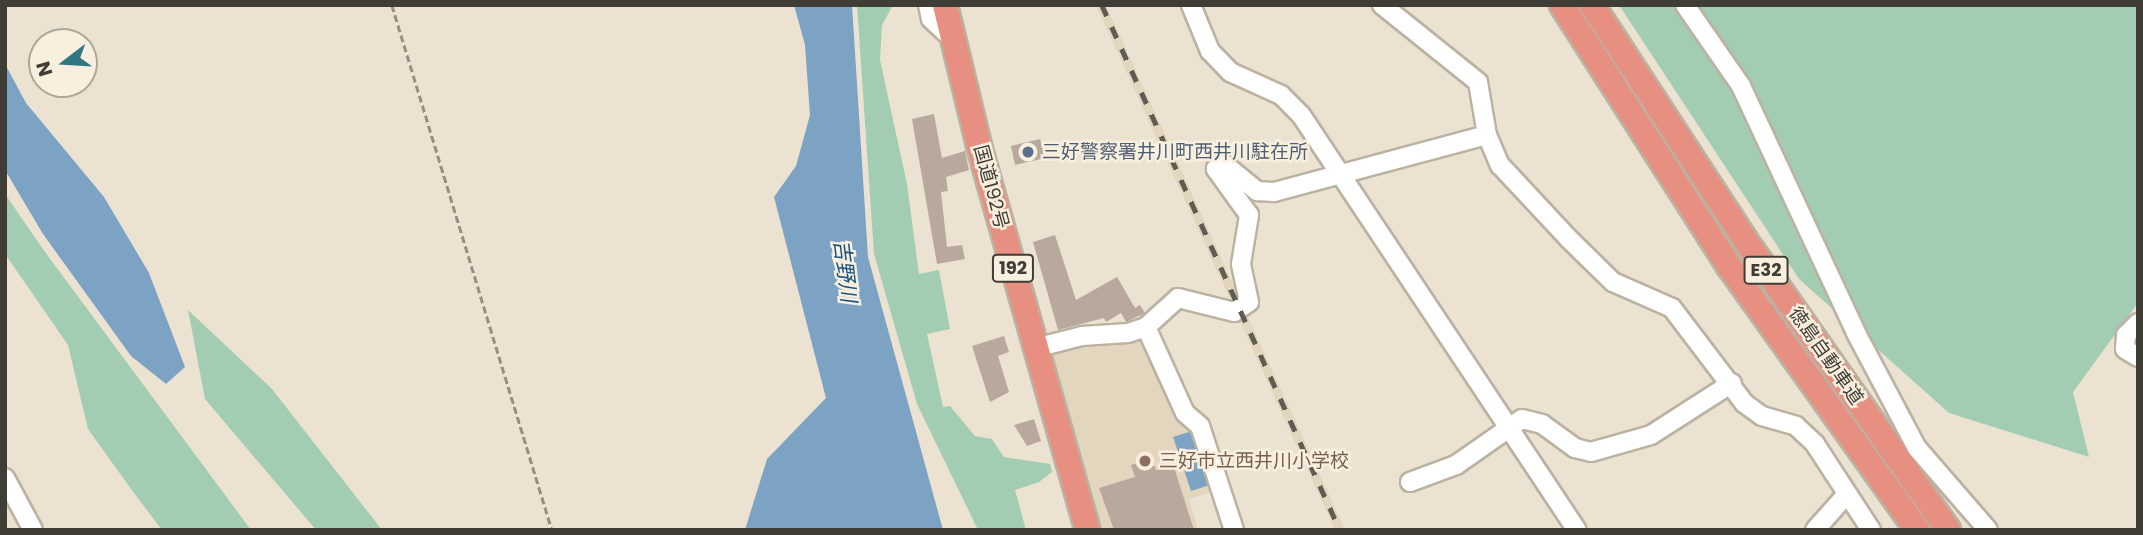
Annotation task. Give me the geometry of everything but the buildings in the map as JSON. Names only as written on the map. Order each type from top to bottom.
[{"type":"highway","name":"国道192号","points":[[945,5],[950,37],[1088,530]]},
{"type":"highway","name":"徳島自動車道","points":[[1562,5],[1729,266],[1917,530]]},
{"type":"highway","name":"徳島自動車道","points":[[1592,5],[1752,250],[1963,520]]},
{"type":"street","points":[[928,5],[931,19],[950,37]]},
{"type":"street","points":[[1191,5],[1210,51],[1230,72],[1281,95],[1301,115],[1577,530]]},
{"type":"street","points":[[1382,5],[1478,82],[1487,135],[1500,165],[1613,282],[1672,308],[1732,383],[1744,403],[1762,416],[1796,426],[1815,444],[1871,530]]},
{"type":"street","points":[[1685,5],[1741,86],[1856,333],[1917,448],[1963,520],[1988,530]]},
{"type":"street","points":[[1035,348],[1082,335],[1128,333],[1146,327],[1178,298],[1234,312],[1249,302],[1241,264],[1249,215],[1216,169],[1224,164],[1234,176],[1265,193],[1487,135]]},
{"type":"street","points":[[2138,323],[2126,335],[2125,349],[2138,357]]},
{"type":"street","points":[[1146,327],[1185,413],[1200,426],[1234,530]]},
{"type":"street","points":[[1410,482],[1456,465],[1507,426],[1522,419],[1542,424],[1575,448],[1591,452],[1651,435],[1732,383]]},
{"type":"street","points":[[5,478],[33,530]]},
{"type":"street","points":[[1815,530],[1847,494]]},
{"type":"path","points":[[392,5],[552,530]]},
{"type":"shaded area","points":[[1096,5],[1106,5],[1345,530],[1335,530]]},
{"type":"shaded area","name":"三好市立西井川小学校","points":[[1146,337],[1198,431],[1218,490],[1189,499],[1198,530],[1103,530],[1050,351],[1087,341]]},
{"type":"green space","points":[[857,5],[893,5],[882,25],[880,60],[907,184],[919,274],[939,270],[950,329],[927,334],[943,407],[950,406],[975,436],[992,439],[1004,457],[1050,464],[1052,472],[1039,482],[1015,490],[1026,530],[978,530],[917,404],[874,254]]},
{"type":"green space","points":[[1619,5],[2138,5],[2138,303],[2073,392],[2089,457],[1949,413],[1799,279]]},
{"type":"green space","points":[[5,194],[251,530],[162,530],[131,489],[88,429],[68,345],[5,254]]},
{"type":"green space","points":[[188,310],[272,389],[382,530],[316,530],[205,399]]},
{"type":"water","name":"吉野川","points":[[794,5],[852,5],[868,257],[943,530],[745,530],[767,459],[826,398],[774,197],[796,166],[810,115],[805,45]]},
{"type":"water","points":[[5,64],[26,103],[104,197],[149,273],[185,367],[166,384],[131,356],[43,234],[5,170]]},
{"type":"water","points":[[1195,430],[1213,484],[1191,491],[1173,437]]},
{"type":"railway","points":[[1102,5],[1340,530]]},
{"type":"place","name":"三好警察署井川町西井川駐在所","points":[[1028,152]]},
{"type":"place","name":"三好市立西井川小学校","points":[[1145,461]]}]
